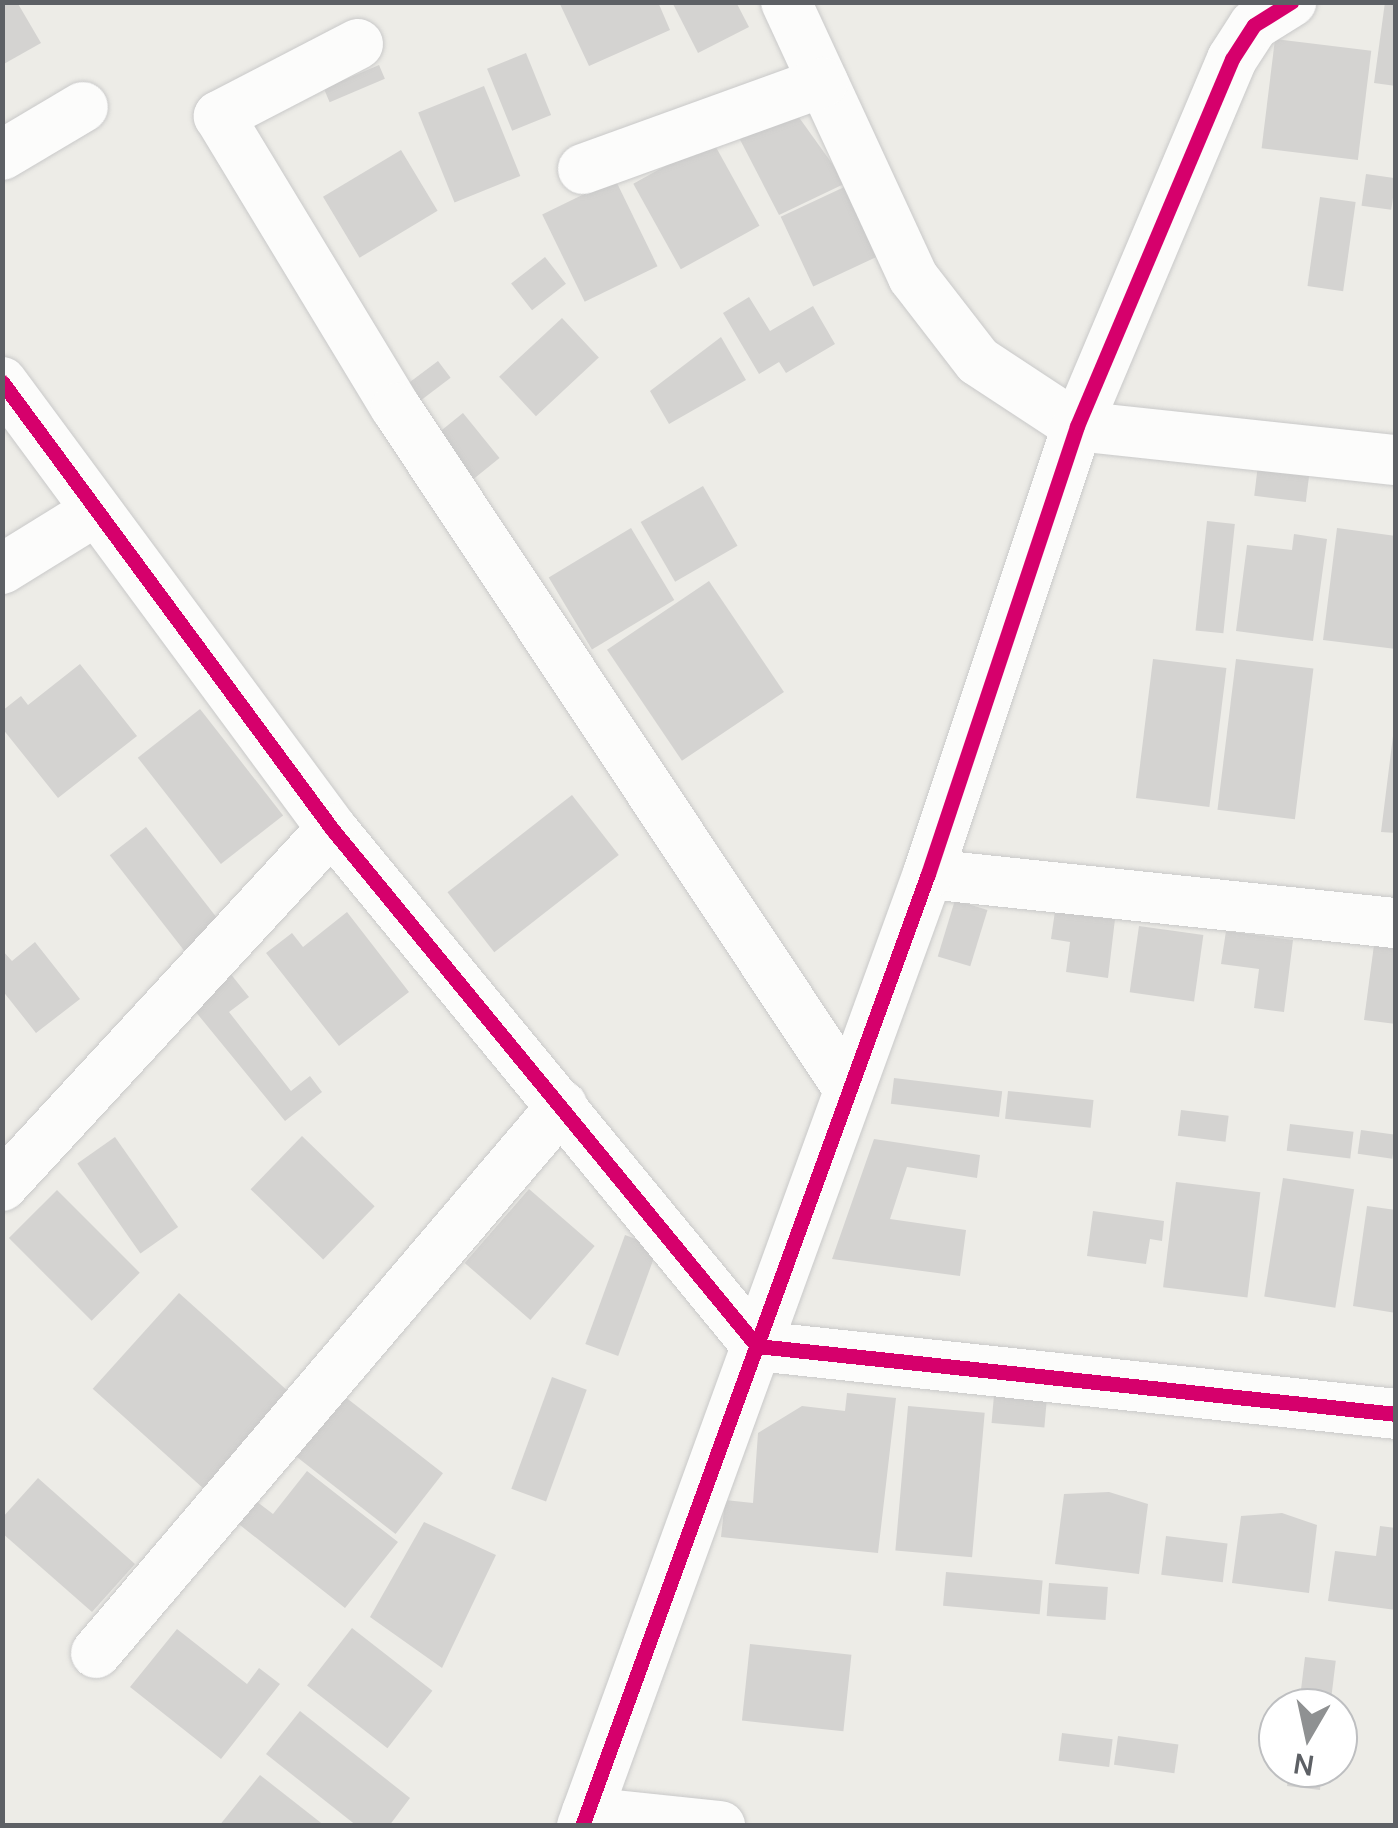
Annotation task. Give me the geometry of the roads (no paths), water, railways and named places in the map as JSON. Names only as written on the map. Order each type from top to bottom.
[{"type":"street","points":[[786,2],[913,277],[978,361],[1077,426],[1396,460]]},
{"type":"street","points":[[720,1826],[585,1819],[757,1346],[846,1085],[928,874],[1077,426],[1232,59],[1254,26],[1291,2]]},
{"type":"street","points":[[358,44],[219,116],[396,408],[846,1085]]},
{"type":"street","points":[[584,169],[823,82]]},
{"type":"street","points":[[2,154],[83,107]]},
{"type":"street","points":[[2,382],[91,514],[332,828],[757,1346],[1396,1414]]},
{"type":"street","points":[[2,569],[91,514]]},
{"type":"street","points":[[2,1186],[332,828]]},
{"type":"street","points":[[928,874],[1396,923]]},
{"type":"street","points":[[96,1653],[562,1106]]}]
